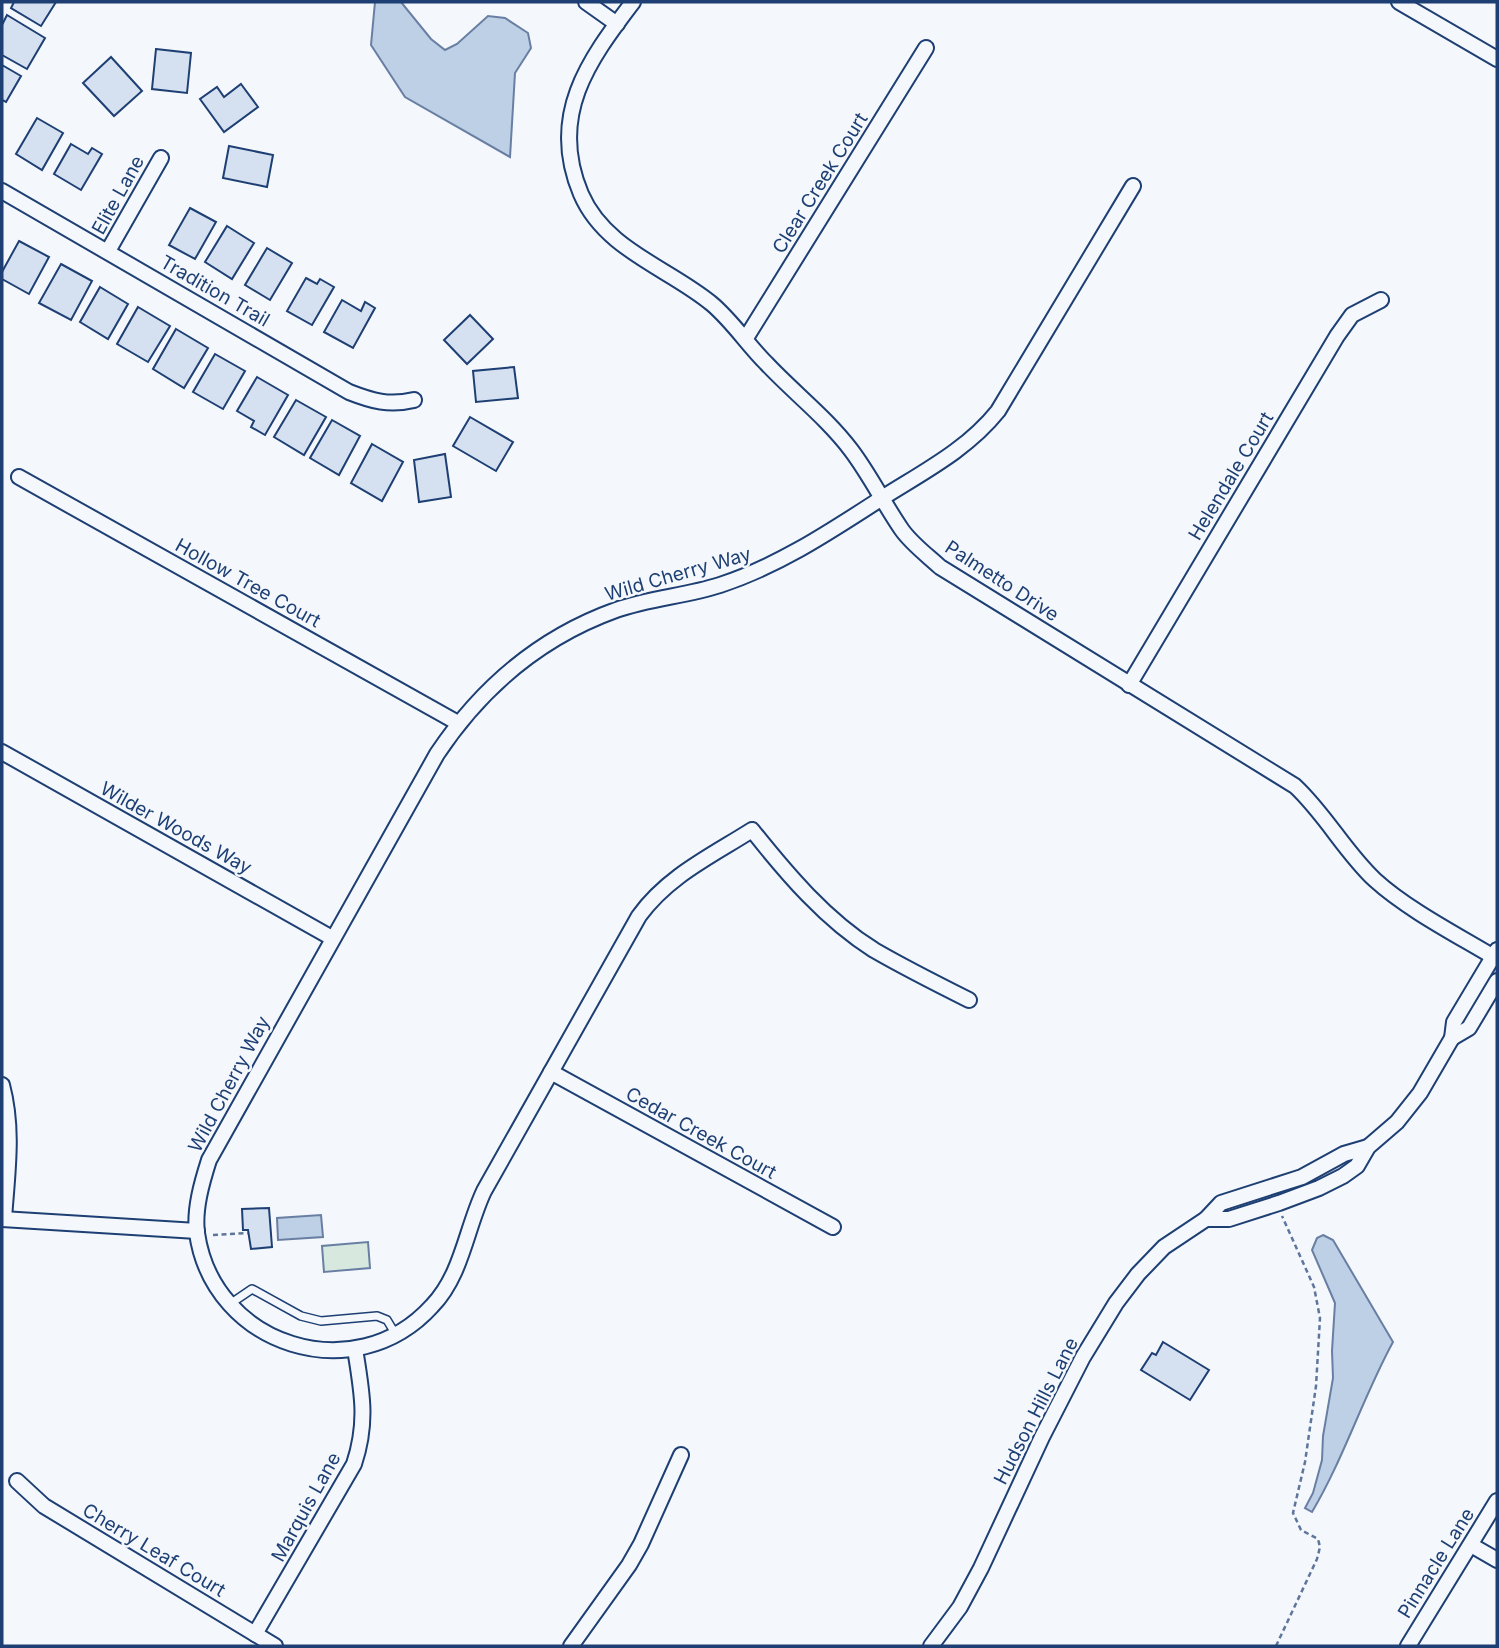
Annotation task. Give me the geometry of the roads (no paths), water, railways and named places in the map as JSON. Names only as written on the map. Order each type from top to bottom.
[{"type":"street","points":[[586,2],[617,24]]},
{"type":"street","name":"Palmetto Drive","points":[[633,2],[584,72],[569,125],[569,148],[581,195],[605,230],[624,246],[714,305],[764,361],[839,435],[904,533],[940,567],[1295,786],[1312,801],[1375,880],[1399,898],[1496,955]]},
{"type":"street","points":[[1399,2],[1497,59]]},
{"type":"street","name":"Clear Creek Court","points":[[746,338],[926,48]]},
{"type":"street","name":"Elite Lane","points":[[108,251],[161,158]]},
{"type":"street","name":"Wild Cherry Way","points":[[969,1000],[873,949],[845,928],[778,863],[752,830],[687,870],[651,900],[639,916],[484,1191],[475,1210],[457,1267],[445,1290],[432,1306],[396,1335],[375,1345],[333,1351],[290,1344],[268,1335],[230,1304],[213,1277],[203,1233],[200,1187],[209,1160],[332,938],[437,754],[458,723],[499,680],[529,655],[565,633],[617,610],[717,586],[765,569],[816,541],[954,453],[992,419],[1010,393],[1133,186]]},
{"type":"street","name":"Tradition Trail","points":[[2,191],[349,392],[374,402],[389,404],[414,400]]},
{"type":"street","name":"Helendale Court","points":[[1129,685],[1337,336],[1352,315],[1381,300]]},
{"type":"street","name":"Hollow Tree Court","points":[[19,477],[458,723]]},
{"type":"street","name":"Wilder Woods Way","points":[[2,752],[332,938]]},
{"type":"street","name":"Hudson Hills Lane","points":[[932,1646],[960,1607],[982,1568],[1072,1378],[1116,1303],[1138,1274],[1164,1247],[1206,1219],[1221,1203],[1302,1177],[1343,1154],[1368,1147],[1397,1122],[1420,1093],[1452,1038],[1454,1021],[1496,955]]},
{"type":"street","name":"Hudson Hills Lane","points":[[1452,1038],[1469,1028],[1497,981]]},
{"type":"street","name":"Cedar Creek Court","points":[[551,1072],[833,1227]]},
{"type":"street","points":[[2,1085],[8,1108],[10,1134],[3,1219],[203,1233]]},
{"type":"street","name":"Marquis Lane","points":[[255,1633],[354,1464],[361,1442],[364,1418],[355,1349]]},
{"type":"street","points":[[570,1646],[635,1554],[681,1455]]},
{"type":"street","name":"Cherry Leaf Court","points":[[17,1481],[44,1506],[275,1646]]},
{"type":"street","name":"Pinnacle Lane","points":[[1408,1646],[1497,1501]]},
{"type":"street","points":[[1471,1545],[1497,1560]]},
{"type":"lane","points":[[230,1304],[252,1289],[282,1307],[311,1319],[345,1320],[368,1315],[377,1316],[387,1321],[396,1335]]},
{"type":"water","points":[[375,2],[401,2],[431,39],[445,50],[457,44],[488,16],[505,18],[528,33],[531,48],[515,73],[510,157],[405,97],[371,45]]},
{"type":"water","points":[[321,1215],[323,1237],[278,1240],[277,1218]]},
{"type":"water","points":[[1323,1235],[1333,1240],[1393,1342],[1312,1512],[1305,1508],[1313,1493],[1322,1460],[1323,1436],[1333,1378],[1335,1303],[1312,1250],[1317,1238]]}]
